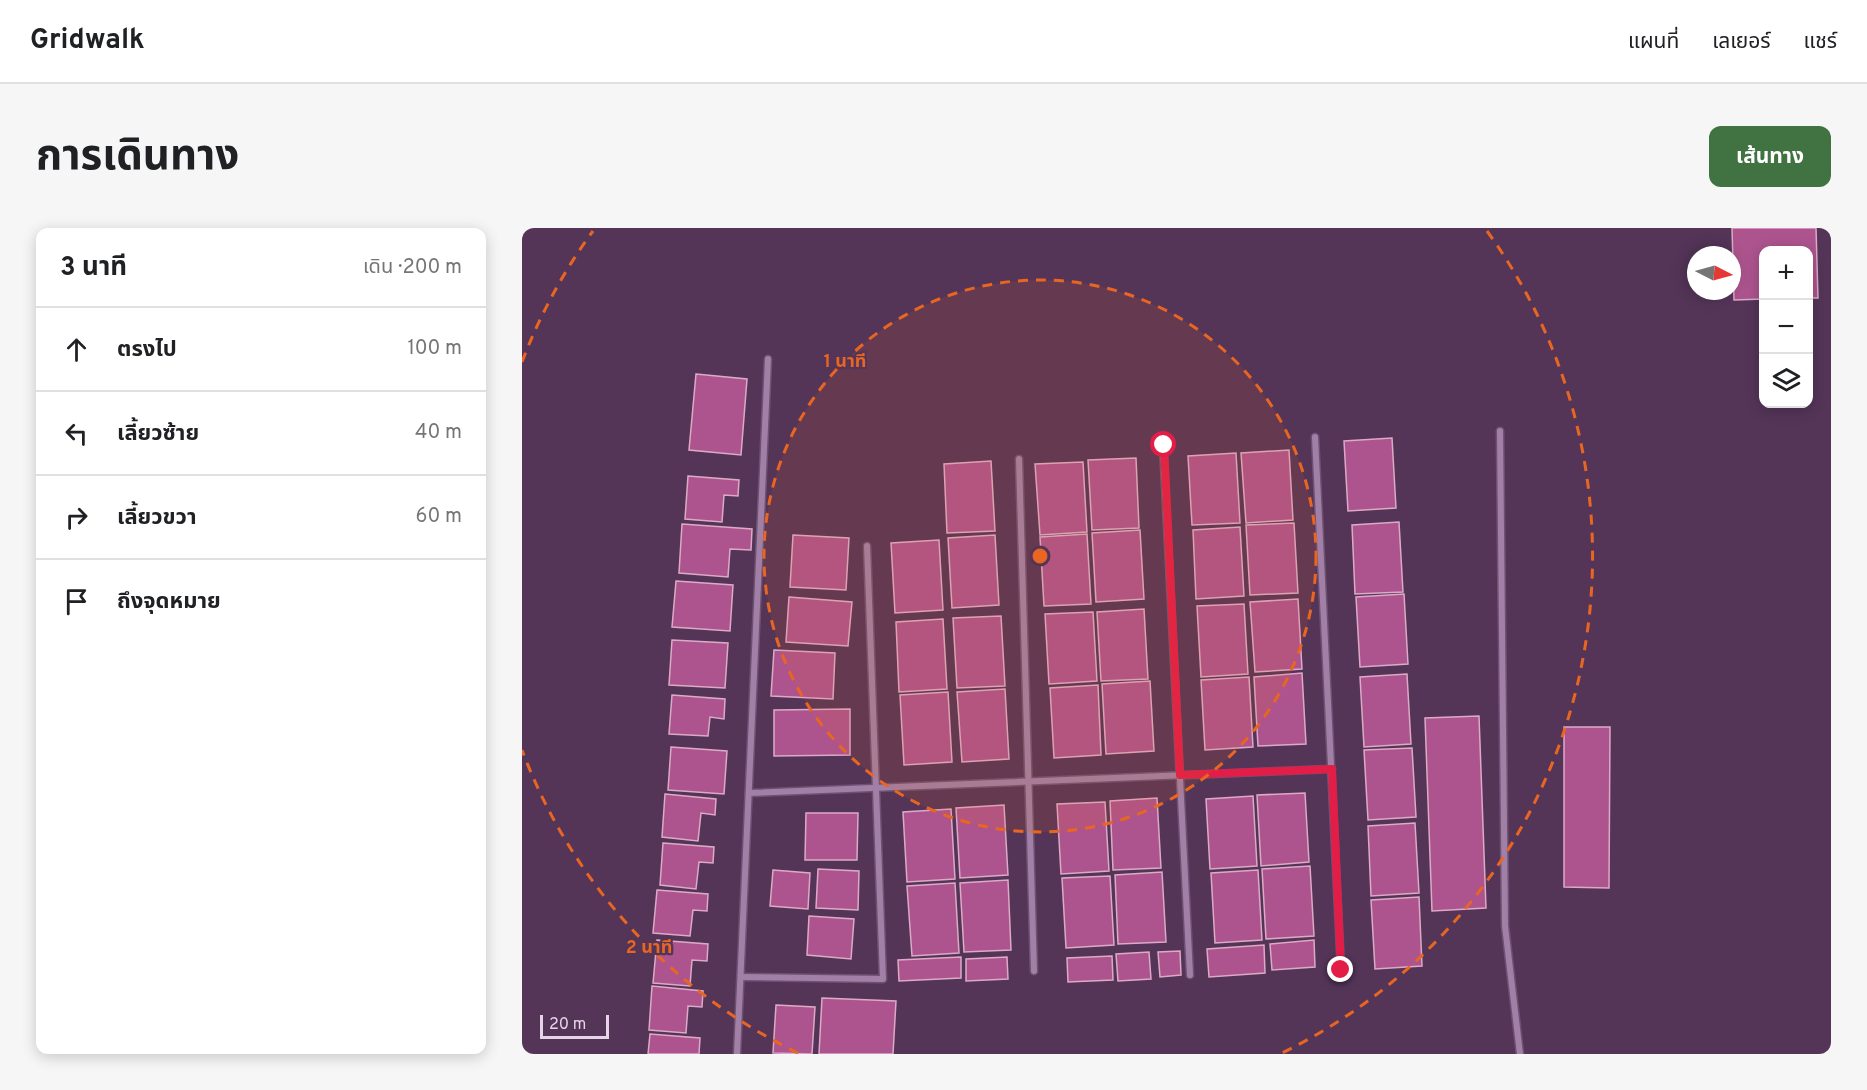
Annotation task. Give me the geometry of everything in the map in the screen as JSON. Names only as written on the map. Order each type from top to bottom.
[{"type":"street","points":[[737,1054],[768,358]]},
{"type":"street","points":[[1500,431],[1505,926],[1520,1054]]},
{"type":"street","points":[[1315,437],[1341,970]]},
{"type":"street","points":[[1164,445],[1190,975]]},
{"type":"street","points":[[1019,459],[1034,971]]},
{"type":"street","points":[[741,977],[883,980],[867,546]]},
{"type":"street","points":[[749,793],[1332,769]]},
{"type":"building","points":[[1732,228],[1816,228],[1818,298],[1813,298],[1813,246],[1759,246],[1759,299],[1741,300],[1741,246],[1732,246]]},
{"type":"building","points":[[696,374],[747,379],[741,455],[689,450]]},
{"type":"building","points":[[1392,438],[1396,508],[1348,511],[1344,441]]},
{"type":"building","points":[[1289,450],[1293,520],[1246,523],[1241,453]]},
{"type":"building","points":[[1236,453],[1240,523],[1192,525],[1188,456]]},
{"type":"building","points":[[1136,458],[1139,528],[1092,530],[1088,460]]},
{"type":"building","points":[[991,461],[995,531],[947,533],[944,464]]},
{"type":"building","points":[[1083,462],[1087,532],[1040,535],[1035,464]]},
{"type":"building","points":[[688,476],[739,480],[738,496],[724,495],[722,522],[685,519]]},
{"type":"building","points":[[1399,522],[1403,592],[1355,594],[1352,525]]},
{"type":"building","points":[[1294,523],[1298,593],[1250,595],[1246,525]]},
{"type":"building","points":[[682,524],[752,529],[751,550],[730,549],[728,577],[679,573]]},
{"type":"building","points":[[1240,527],[1244,596],[1196,599],[1193,530]]},
{"type":"building","points":[[1140,530],[1144,599],[1096,602],[1092,533]]},
{"type":"building","points":[[1087,534],[1091,604],[1044,606],[1040,537]]},
{"type":"building","points":[[793,535],[849,538],[846,590],[790,587]]},
{"type":"building","points":[[995,535],[999,605],[952,608],[948,538]]},
{"type":"building","points":[[939,540],[943,610],[895,613],[891,543]]},
{"type":"building","points":[[676,581],[733,585],[730,631],[672,627]]},
{"type":"building","points":[[1404,594],[1408,664],[1360,667],[1356,597]]},
{"type":"building","points":[[789,597],[852,602],[848,646],[786,642]]},
{"type":"building","points":[[1298,599],[1302,669],[1255,672],[1250,602]]},
{"type":"building","points":[[1244,604],[1248,674],[1201,677],[1197,606]]},
{"type":"building","points":[[1144,609],[1148,679],[1101,681],[1097,612]]},
{"type":"building","points":[[1093,612],[1097,681],[1049,684],[1045,614]]},
{"type":"building","points":[[1001,616],[1005,686],[957,688],[953,618]]},
{"type":"building","points":[[943,619],[947,689],[899,692],[896,622]]},
{"type":"building","points":[[672,640],[728,643],[725,688],[669,685]]},
{"type":"building","points":[[774,650],[835,653],[833,699],[771,696]]},
{"type":"building","points":[[1302,673],[1306,744],[1258,746],[1254,677]]},
{"type":"building","points":[[1407,674],[1411,744],[1364,747],[1360,677]]},
{"type":"building","points":[[1249,677],[1253,747],[1205,750],[1201,680]]},
{"type":"building","points":[[1150,681],[1154,751],[1106,754],[1102,684]]},
{"type":"building","points":[[1098,685],[1101,755],[1054,758],[1050,688]]},
{"type":"building","points":[[1005,689],[1009,759],[962,762],[957,692]]},
{"type":"building","points":[[948,692],[952,762],[904,765],[900,695]]},
{"type":"building","points":[[672,695],[725,699],[724,719],[710,717],[708,736],[669,734]]},
{"type":"building","points":[[850,709],[850,755],[774,756],[774,710]]},
{"type":"building","points":[[1479,716],[1486,908],[1432,911],[1425,718]]},
{"type":"building","points":[[1564,727],[1610,727],[1609,888],[1564,887]]},
{"type":"building","points":[[671,747],[727,751],[724,794],[668,790]]},
{"type":"building","points":[[1412,748],[1416,817],[1368,820],[1364,750]]},
{"type":"building","points":[[1305,793],[1309,862],[1261,866],[1257,795]]},
{"type":"building","points":[[665,794],[716,799],[715,815],[701,813],[698,841],[662,837]]},
{"type":"building","points":[[1253,796],[1257,866],[1210,869],[1206,799]]},
{"type":"building","points":[[1157,798],[1161,868],[1113,870],[1110,801]]},
{"type":"building","points":[[1105,802],[1109,871],[1061,874],[1057,804]]},
{"type":"building","points":[[1004,805],[1008,875],[960,878],[956,808]]},
{"type":"building","points":[[951,809],[955,879],[907,882],[903,812]]},
{"type":"building","points":[[806,813],[858,813],[857,860],[805,860]]},
{"type":"building","points":[[1415,823],[1419,893],[1371,896],[1368,826]]},
{"type":"building","points":[[663,843],[714,847],[713,863],[699,862],[696,889],[660,885]]},
{"type":"building","points":[[1310,866],[1314,936],[1266,939],[1262,869]]},
{"type":"building","points":[[818,869],[859,871],[858,910],[816,908]]},
{"type":"building","points":[[773,870],[810,873],[808,909],[770,906]]},
{"type":"building","points":[[1258,870],[1262,940],[1215,943],[1211,873]]},
{"type":"building","points":[[1162,872],[1166,942],[1118,944],[1115,875]]},
{"type":"building","points":[[1110,876],[1114,945],[1066,948],[1062,878]]},
{"type":"building","points":[[1008,880],[1011,950],[964,952],[960,883]]},
{"type":"building","points":[[955,883],[959,953],[912,956],[907,886]]},
{"type":"building","points":[[657,890],[708,894],[707,911],[693,910],[690,936],[653,933]]},
{"type":"building","points":[[1419,897],[1422,966],[1375,969],[1371,900]]},
{"type":"building","points":[[809,916],[854,919],[851,959],[807,955]]},
{"type":"building","points":[[657,940],[708,944],[707,961],[692,960],[690,986],[653,983]]},
{"type":"building","points":[[1314,940],[1315,967],[1272,970],[1270,944]]},
{"type":"building","points":[[1264,945],[1265,973],[1209,977],[1207,949]]},
{"type":"building","points":[[1180,951],[1181,975],[1160,977],[1158,952]]},
{"type":"building","points":[[1149,952],[1151,979],[1118,981],[1116,954]]},
{"type":"building","points":[[1112,956],[1113,980],[1068,982],[1067,958]]},
{"type":"building","points":[[961,957],[961,978],[899,981],[898,960]]},
{"type":"building","points":[[1007,957],[1008,979],[966,981],[966,959]]},
{"type":"building","points":[[652,986],[703,991],[702,1007],[688,1006],[686,1033],[649,1030]]},
{"type":"building","points":[[822,998],[896,1001],[893,1054],[819,1054]]},
{"type":"building","points":[[776,1005],[815,1007],[812,1054],[773,1053]]},
{"type":"building","points":[[650,1034],[700,1038],[699,1054],[648,1054]]},
{"type":"route","points":[[1164,445],[1180,775],[1332,769],[1341,970]]}]
